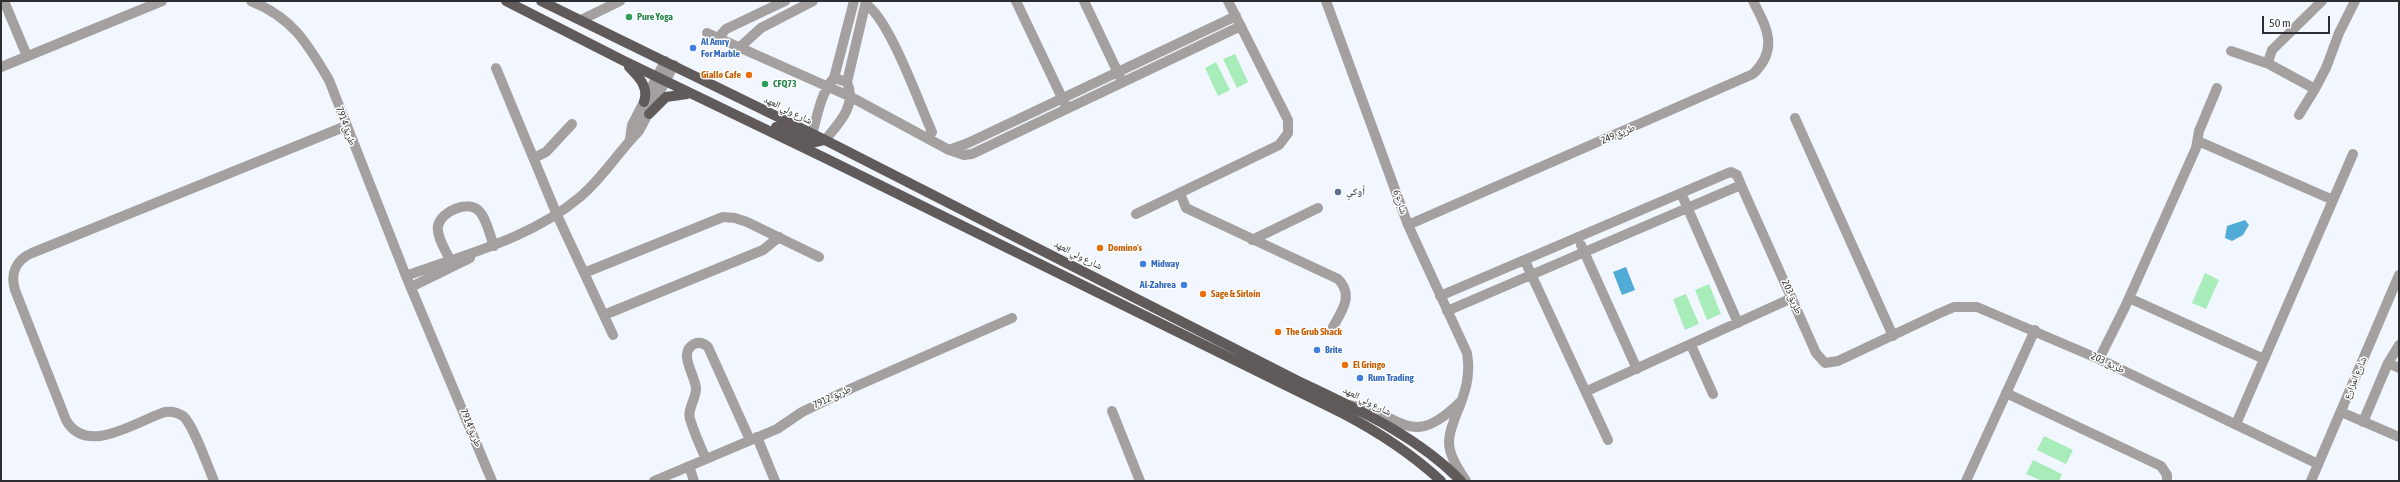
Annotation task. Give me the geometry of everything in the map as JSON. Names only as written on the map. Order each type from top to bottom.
[{"type":"main road","points":[[506,1],[690,94],[1344,414],[1390,439],[1417,458],[1441,481]]},
{"type":"main road","name":"شارع ولي العهد","points":[[541,1],[812,135],[825,140],[1347,404],[1399,432],[1461,481]]},
{"type":"main road","points":[[624,61],[641,80],[646,96],[644,102]]},
{"type":"main road","points":[[649,114],[666,97],[672,94],[690,94]]},
{"type":"main road","points":[[734,115],[768,123],[812,143],[825,140]]},
{"type":"street","points":[[4,1],[27,56]]},
{"type":"street","points":[[1,67],[162,1]]},
{"type":"street","name":"طريق 7914","points":[[251,1],[282,16],[305,43],[329,80],[406,276],[492,481]]},
{"type":"street","points":[[581,20],[620,1]]},
{"type":"street","points":[[718,38],[726,29],[785,1]]},
{"type":"street","points":[[740,47],[761,28],[813,1]]},
{"type":"street","points":[[812,135],[828,87],[834,78],[854,1]]},
{"type":"street","points":[[1016,1],[1067,109]]},
{"type":"street","points":[[1084,1],[1123,82]]},
{"type":"street","points":[[1136,214],[1279,145],[1288,132],[1288,120],[1228,1]]},
{"type":"street","name":"شارع 6","points":[[1326,1],[1408,225],[1462,342],[1470,370],[1462,401],[1451,430],[1449,442],[1457,466],[1466,481]]},
{"type":"street","name":"طريق 249","points":[[1408,225],[1750,77],[1764,62],[1769,46],[1767,30],[1753,1]]},
{"type":"street","points":[[2269,64],[2268,59],[2272,50],[2322,1]]},
{"type":"street","points":[[2299,115],[2326,68],[2339,33],[2355,1]]},
{"type":"street","points":[[825,140],[848,109],[851,97],[847,82],[867,3],[876,11],[887,30],[932,132],[927,138]]},
{"type":"street","points":[[949,150],[968,144],[1118,71],[1236,16]]},
{"type":"street","points":[[707,33],[851,97],[949,150],[964,155],[972,154],[1241,26]]},
{"type":"street","points":[[2231,51],[2269,64],[2315,89]]},
{"type":"street","points":[[406,276],[450,260],[474,254],[526,232],[557,215],[581,196],[603,175],[630,139],[639,131],[649,114],[669,63]]},
{"type":"street","points":[[496,68],[557,215],[613,335]]},
{"type":"street","points":[[834,78],[847,82]]},
{"type":"street","points":[[630,139],[631,128],[644,102],[662,80]]},
{"type":"street","points":[[2099,359],[2129,298],[2198,141],[2200,128],[2217,88]]},
{"type":"street","points":[[1795,118],[1893,336]]},
{"type":"street","points":[[534,158],[543,154],[572,124]]},
{"type":"street","points":[[214,481],[189,425],[182,415],[177,413],[165,412],[98,437],[85,437],[74,430],[66,420],[15,290],[14,271],[20,260],[32,253],[346,126]]},
{"type":"street","points":[[2198,141],[2333,200]]},
{"type":"street","points":[[2236,424],[2353,154]]},
{"type":"street","points":[[1440,296],[1731,172],[1737,176],[1741,185],[1447,311]]},
{"type":"street","name":"طريق 203","points":[[1741,185],[1816,353],[1825,363],[1838,361],[1954,307],[1980,307],[2099,359],[2318,464]]},
{"type":"street","points":[[1180,193],[1186,208],[1338,279],[1343,284],[1346,294],[1346,303],[1333,327]]},
{"type":"street","points":[[1681,193],[1738,323]]},
{"type":"street","points":[[450,260],[437,228],[440,219],[445,214],[464,207],[473,206],[480,211],[494,246]]},
{"type":"street","points":[[1252,240],[1318,208]]},
{"type":"street","points":[[584,273],[717,218],[729,217],[741,219],[819,257]]},
{"type":"street","points":[[604,315],[763,250],[779,238]]},
{"type":"street","points":[[1578,238],[1637,369]]},
{"type":"street","points":[[411,286],[462,263],[474,254]]},
{"type":"street","points":[[1524,261],[1587,391],[1608,440]]},
{"type":"street","name":"شارع المزارع","points":[[2311,481],[2399,275]]},
{"type":"street","points":[[1587,391],[1792,298]]},
{"type":"street","points":[[2129,298],[2264,359]]},
{"type":"street","name":"طريق 7912","points":[[654,481],[754,439],[777,428],[802,412],[852,388],[1012,318]]},
{"type":"street","points":[[1966,481],[2035,330]]},
{"type":"street","points":[[706,459],[689,414],[695,397],[696,384],[686,357],[688,350],[695,344],[701,343],[708,347],[775,481]]},
{"type":"street","points":[[1691,345],[1713,394]]},
{"type":"street","points":[[2363,422],[2388,363],[2399,345]]},
{"type":"street","points":[[2388,363],[2399,368]]},
{"type":"street","points":[[2006,393],[2161,466],[2168,475],[2167,481]]},
{"type":"street","points":[[1347,404],[1369,407],[1403,426],[1417,429],[1432,425],[1444,419],[1462,401]]},
{"type":"street","points":[[1112,411],[1140,481]]},
{"type":"street","points":[[2341,412],[2399,437]]},
{"type":"street","points":[[689,466],[694,481]]},
{"type":"green space","points":[[1235,54],[1248,82],[1237,88],[1223,59]]},
{"type":"green space","points":[[1216,62],[1230,90],[1218,96],[1205,68]]},
{"type":"green space","points":[[2205,273],[2219,280],[2206,309],[2192,303]]},
{"type":"green space","points":[[1709,284],[1721,314],[1707,320],[1695,290]]},
{"type":"green space","points":[[1686,294],[1699,324],[1685,330],[1673,299]]},
{"type":"green space","points":[[2044,436],[2073,450],[2066,464],[2037,450]]},
{"type":"green space","points":[[2033,460],[2062,474],[2059,481],[2042,481],[2026,474]]},
{"type":"water","points":[[2245,220],[2249,225],[2243,235],[2232,241],[2225,238],[2227,226]]},
{"type":"water","points":[[1626,267],[1635,290],[1622,295],[1613,272]]},
{"type":"place","name":"Pure Yoga","points":[[629,17]]},
{"type":"place","name":"Al Amry For Marble","points":[[693,48]]},
{"type":"place","name":"Giallo Cafe","points":[[749,75]]},
{"type":"place","name":"CFQ73","points":[[765,84]]},
{"type":"place","name":"أوكي","points":[[1338,192]]},
{"type":"place","name":"Domino's","points":[[1100,248]]},
{"type":"place","name":"Midway","points":[[1143,264]]},
{"type":"place","name":"Al-Zahrea","points":[[1184,285]]},
{"type":"place","name":"Sage & Sirloin","points":[[1203,294]]},
{"type":"place","name":"The Grub Shack","points":[[1278,332]]},
{"type":"place","name":"Brite","points":[[1317,350]]},
{"type":"place","name":"El Gringo","points":[[1345,365]]},
{"type":"place","name":"Rum Trading","points":[[1360,378]]}]
